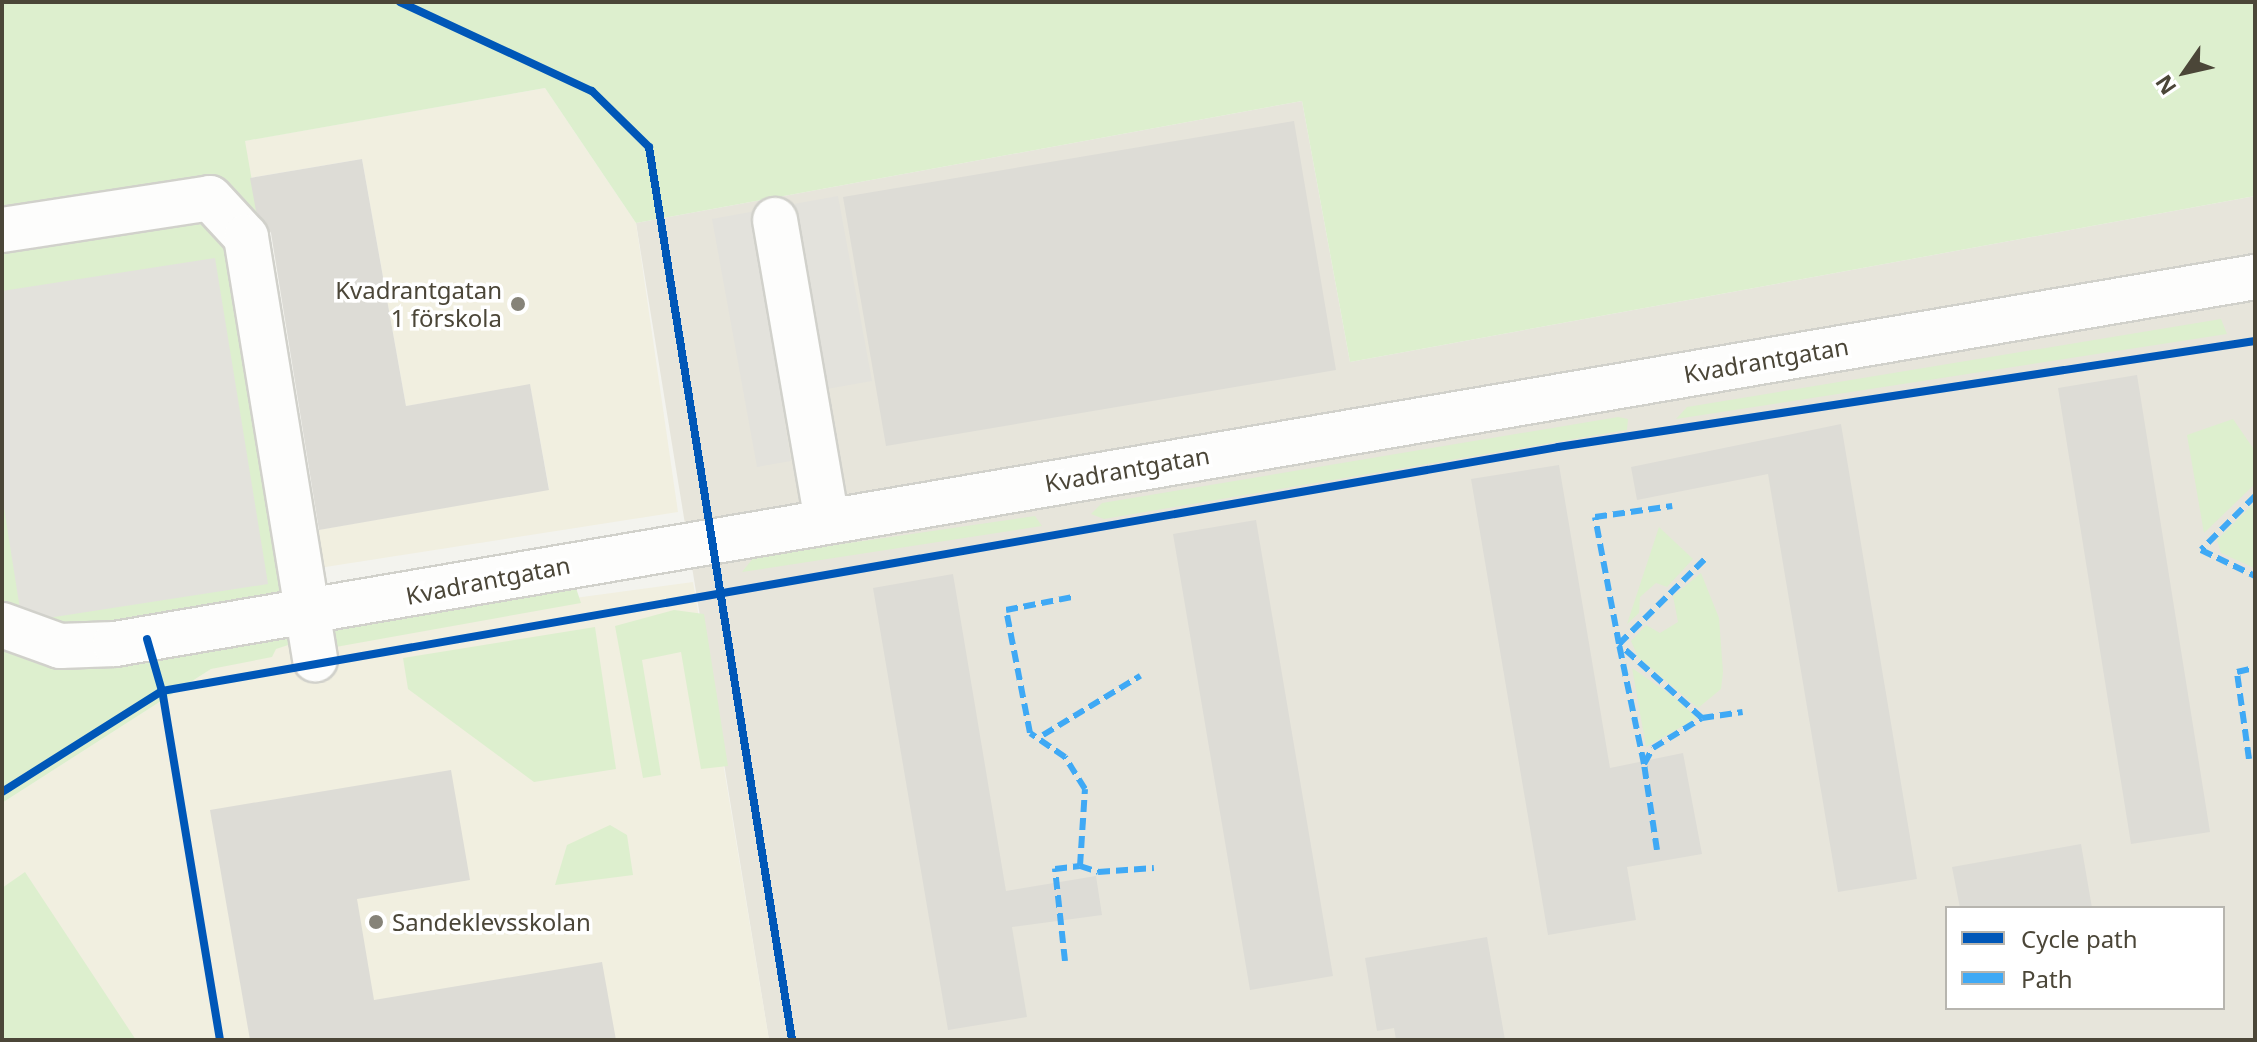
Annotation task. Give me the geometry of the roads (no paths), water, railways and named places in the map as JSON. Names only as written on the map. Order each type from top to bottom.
[{"type":"street","points":[[2,230],[210,198],[246,237],[310,613],[315,659]]},
{"type":"street","points":[[775,220],[827,520]]},
{"type":"street","name":"Kvadrantgatan","points":[[2,625],[60,646],[115,644],[310,613],[827,520],[2255,277]]},
{"type":"place","name":"Kvadrantgatan 1 förskola","points":[[518,304]]},
{"type":"place","name":"Sandeklevsskolan","points":[[376,922]]}]
